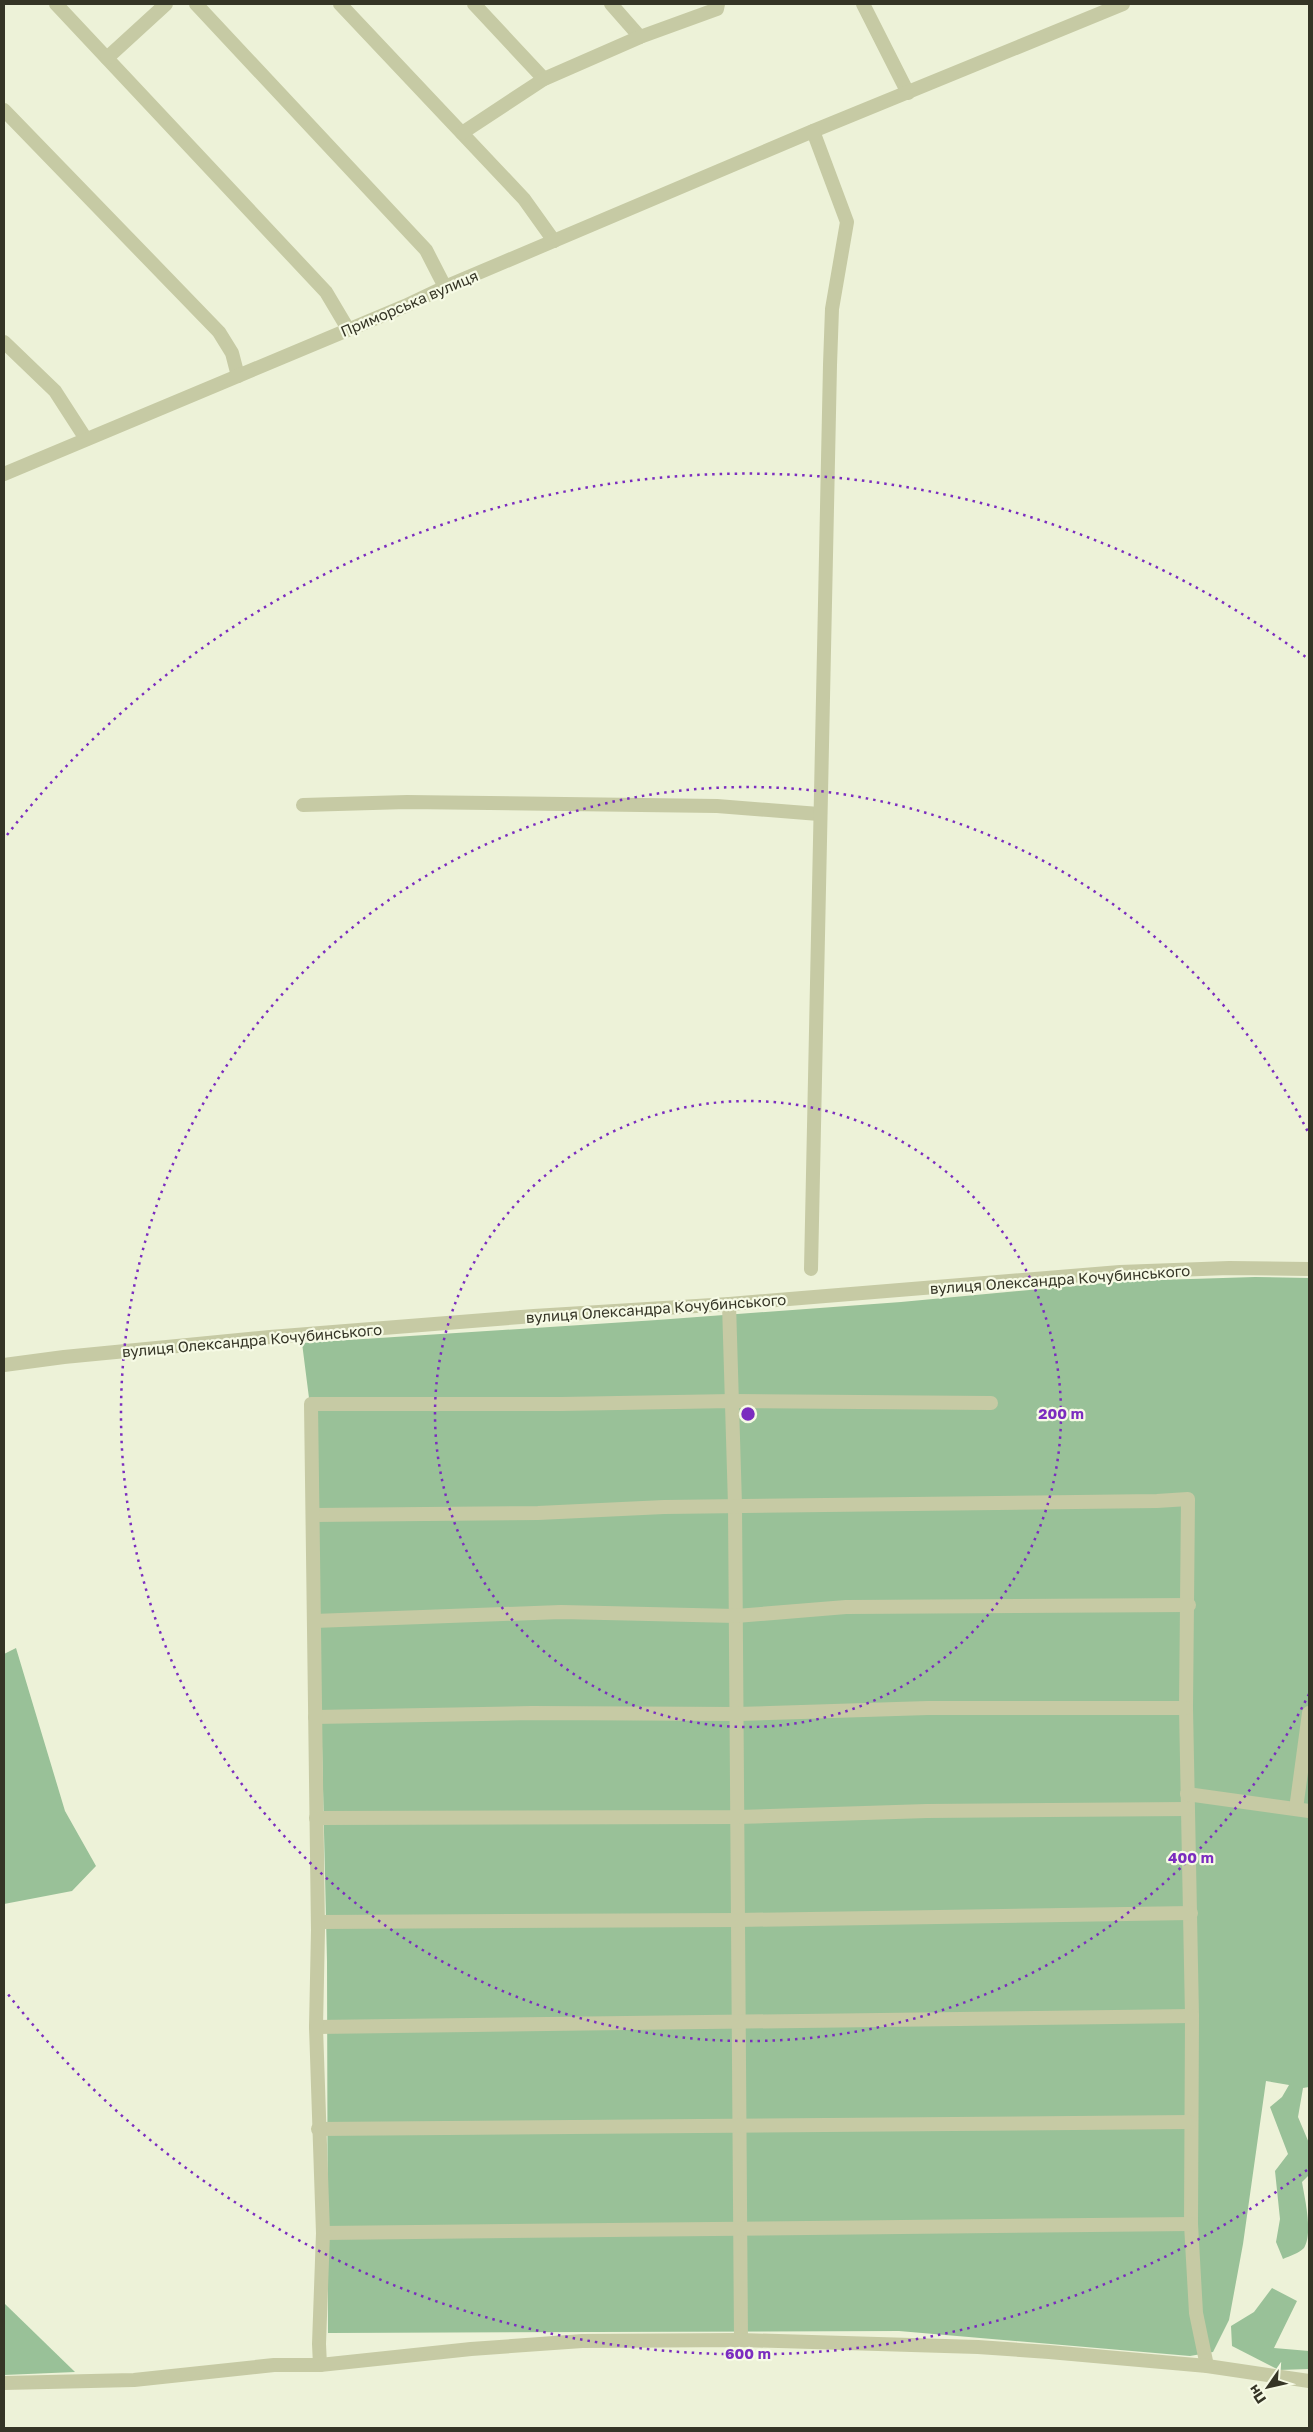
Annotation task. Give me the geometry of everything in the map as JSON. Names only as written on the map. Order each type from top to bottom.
[{"type":"street","points":[[56,4],[326,292],[348,329]]},
{"type":"street","points":[[107,58],[166,4]]},
{"type":"street","points":[[196,4],[426,250],[445,287]]},
{"type":"street","points":[[340,4],[524,198],[554,241]]},
{"type":"street","points":[[474,4],[544,79]]},
{"type":"street","points":[[612,4],[640,37]]},
{"type":"street","points":[[863,4],[908,93]]},
{"type":"street","name":"Приморська вулиця","points":[[4,474],[813,131],[1123,4]]},
{"type":"street","points":[[462,133],[544,79],[640,37],[721,5]]},
{"type":"street","points":[[4,110],[219,332],[232,353],[238,376]]},
{"type":"street","points":[[811,1268],[819,814],[832,309],[847,222],[813,131]]},
{"type":"street","points":[[4,342],[55,391],[86,439]]},
{"type":"street","points":[[303,805],[407,802],[708,805],[819,814]]},
{"type":"street","name":"вулиця Олександра Кочубинського","points":[[4,1365],[64,1357],[277,1337],[534,1316],[730,1304],[1120,1272],[1229,1268],[1309,1269]]},
{"type":"street","points":[[730,1304],[735,1505],[742,2340]]},
{"type":"street","points":[[320,2365],[323,2233],[316,2027],[318,1922],[311,1404],[560,1404],[732,1401],[991,1403]]},
{"type":"street","points":[[313,1514],[529,1513],[735,1505],[1157,1501],[1188,1499],[1189,1605],[1186,1708],[1192,2016],[1191,2224],[1196,2313],[1207,2366]]},
{"type":"street","points":[[314,1621],[561,1612],[736,1616],[846,1607],[1189,1605]]},
{"type":"street","points":[[315,1717],[532,1713],[737,1714],[928,1708],[1186,1708]]},
{"type":"street","points":[[1187,1794],[1303,1810],[1309,1713]]},
{"type":"street","points":[[316,1818],[738,1817],[927,1811],[1187,1809]]},
{"type":"street","points":[[318,1922],[739,1920],[1191,1913]]},
{"type":"street","points":[[316,2027],[1192,2016]]},
{"type":"street","points":[[318,2129],[740,2124],[1190,2122]]},
{"type":"street","points":[[323,2233],[741,2227],[1191,2224]]},
{"type":"street","points":[[4,2383],[134,2380],[274,2365],[320,2365],[472,2349],[582,2341],[742,2340],[978,2347],[1207,2366],[1309,2381]]},
{"type":"green space","points":[[1255,1277],[1309,1278],[1309,2087],[1303,2088],[1298,2117],[1309,2143],[1309,2175],[1302,2182],[1308,2216],[1308,2234],[1304,2248],[1283,2259],[1276,2242],[1280,2219],[1275,2171],[1288,2154],[1270,2107],[1282,2097],[1289,2085],[1266,2081],[1243,2244],[1229,2320],[1213,2352],[1190,2356],[899,2331],[328,2333],[327,1961],[315,1445],[302,1343],[901,1302],[1126,1281]]},
{"type":"green space","points":[[16,1648],[65,1811],[96,1866],[72,1891],[4,1904],[4,1654]]},
{"type":"green space","points":[[1272,2288],[1297,2301],[1274,2348],[1309,2351],[1309,2369],[1279,2370],[1232,2346],[1231,2326],[1254,2312]]},
{"type":"green space","points":[[4,2303],[75,2372],[4,2375]]}]
